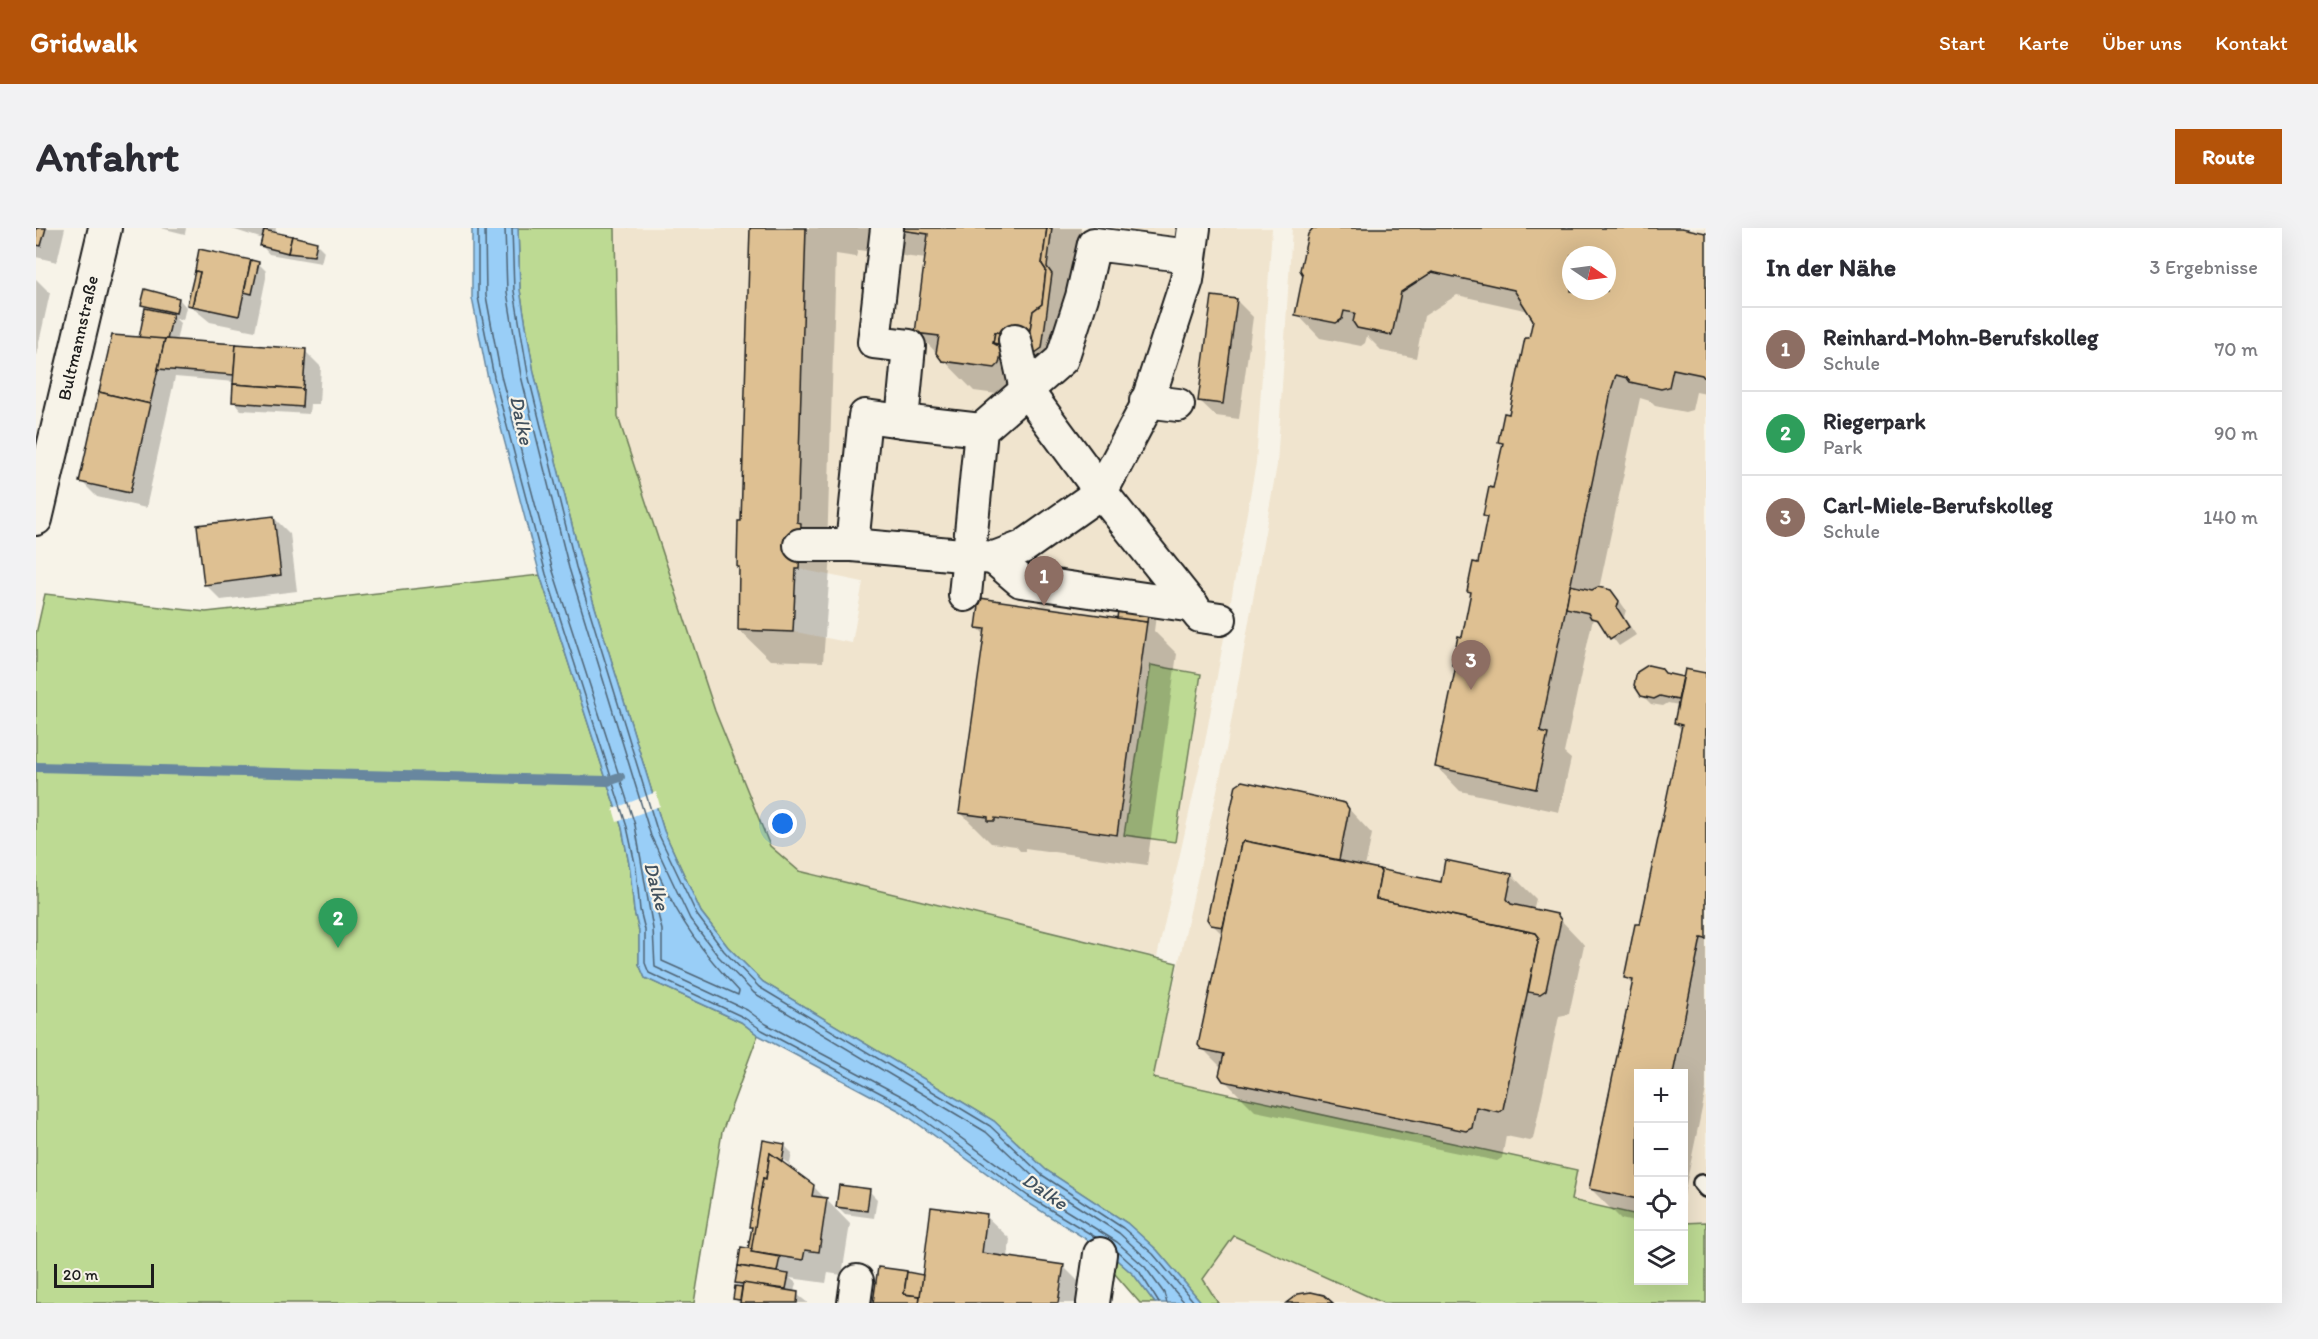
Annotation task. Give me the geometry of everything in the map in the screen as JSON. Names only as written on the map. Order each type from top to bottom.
[{"type":"street","name":"Bultmannstraße","points":[[36,519],[105,228]]},
{"type":"street","points":[[887,228],[874,342],[909,346],[902,421]]},
{"type":"street","points":[[800,545],[852,545],[982,557],[1023,547],[1101,492],[1146,401],[1195,263],[1095,236],[1082,297],[1062,359],[981,430],[865,416],[852,545]]},
{"type":"street","points":[[982,557],[1021,581],[1206,612],[1101,492],[1026,390],[1004,338],[1066,346]]},
{"type":"street","points":[[1146,401],[1178,405]]},
{"type":"street","points":[[965,595],[982,557],[981,430]]},
{"type":"street","points":[[1093,1303],[1100,1254]]},
{"type":"shaded area","points":[[615,228],[1272,228],[1256,463],[1205,742],[1157,957],[799,871],[770,846],[715,711],[618,417]],"holes":[[[740,567],[799,569],[863,582],[852,643],[796,632],[738,630]]]},
{"type":"shaded area","points":[[1292,228],[1706,228],[1706,1222],[1688,1223],[1688,1069],[1634,1069],[1634,1214],[1570,1200],[1577,1171],[1153,1078],[1226,750],[1277,465]]},
{"type":"shaded area","points":[[1234,1236],[1383,1303],[1218,1303],[1203,1279]]},
{"type":"green space","points":[[518,228],[615,228],[618,417],[715,711],[770,846],[799,871],[1177,963],[1153,1078],[1577,1170],[1571,1200],[1634,1214],[1634,1285],[1688,1285],[1688,1223],[1706,1222],[1706,1303],[1383,1303],[1234,1236],[1203,1279],[1218,1303],[1202,1303],[1157,1250],[1127,1223],[1046,1170],[994,1121],[763,982],[728,947],[701,912],[664,831],[582,565],[534,373],[520,290]]},
{"type":"green space","points":[[540,575],[622,828],[639,931],[639,964],[645,978],[741,1022],[758,1035],[722,1132],[694,1303],[36,1303],[36,634],[45,594],[206,612]]},
{"type":"green space","points":[[1151,665],[1201,674],[1175,842],[1124,835]]},
{"type":"green space","points":[[1110,1254],[1134,1275],[1155,1303],[1140,1303],[1108,1266]]},
{"type":"water","name":"Dalke","points":[[472,228],[518,228],[520,290],[534,373],[582,565],[664,831],[701,912],[728,947],[763,982],[994,1121],[1046,1170],[1127,1223],[1157,1250],[1202,1303],[1155,1303],[1134,1275],[1110,1254],[1025,1201],[900,1111],[758,1035],[741,1022],[645,978],[639,964],[639,931],[622,828],[540,575],[488,379],[472,298]]},
{"type":"pier","points":[[656,792],[660,806],[617,822],[613,809]]},
{"type":"building","points":[[36,228],[46,228],[41,246],[36,245]]},
{"type":"building","points":[[750,228],[806,228],[797,522],[801,523],[793,632],[738,630],[738,521],[741,521]]},
{"type":"building","points":[[886,228],[1047,228],[1042,264],[1046,270],[1042,304],[1033,311],[1030,330],[1023,336],[995,332],[993,343],[1002,348],[999,364],[995,368],[942,361],[936,353],[939,336],[915,333],[928,234]]},
{"type":"building","points":[[1047,228],[1052,228],[1047,267],[1052,274],[1042,348],[1035,353],[1002,349],[998,344],[993,343],[995,332],[1023,336],[1030,330],[1033,311],[1042,304],[1046,270],[1042,264]]},
{"type":"building","points":[[1313,228],[1682,228],[1706,233],[1706,380],[1702,375],[1673,369],[1669,387],[1661,389],[1630,382],[1627,378],[1616,375],[1612,387],[1540,732],[1548,734],[1536,789],[1435,767],[1456,666],[1452,665],[1458,636],[1462,637],[1471,592],[1467,591],[1473,562],[1478,563],[1487,517],[1483,516],[1489,487],[1493,488],[1503,443],[1498,442],[1504,413],[1509,414],[1525,338],[1529,338],[1533,320],[1514,290],[1432,272],[1401,292],[1392,335],[1357,328],[1353,322],[1355,313],[1344,311],[1342,319],[1336,323],[1295,315],[1303,275],[1300,270],[1308,234]]},
{"type":"building","points":[[264,230],[292,236],[288,253],[260,246]]},
{"type":"building","points":[[292,236],[317,242],[314,256],[288,253]]},
{"type":"building","points":[[199,249],[251,260],[239,316],[192,306],[200,272],[195,271]]},
{"type":"building","points":[[251,260],[259,262],[252,294],[244,292]]},
{"type":"building","points":[[195,271],[200,272],[192,306],[187,305]]},
{"type":"building","points":[[145,289],[179,298],[176,313],[141,305]]},
{"type":"building","points":[[1212,296],[1237,299],[1223,404],[1198,401]]},
{"type":"building","points":[[145,308],[173,314],[167,340],[139,338]]},
{"type":"building","points":[[112,335],[165,339],[150,404],[99,392]]},
{"type":"building","points":[[165,339],[236,344],[234,375],[158,369]]},
{"type":"building","points":[[236,344],[306,349],[303,389],[233,384]]},
{"type":"building","points":[[233,384],[303,389],[302,407],[232,402]]},
{"type":"building","points":[[99,392],[150,404],[130,493],[79,482]]},
{"type":"building","points":[[274,516],[281,575],[204,585],[197,525]]},
{"type":"building","points":[[1570,585],[1592,590],[1598,587],[1611,590],[1619,601],[1617,608],[1629,627],[1610,639],[1598,620],[1591,618],[1588,613],[1566,608]]},
{"type":"building","points":[[980,598],[1147,622],[1117,835],[995,818],[995,821],[988,821],[988,817],[959,813],[985,629],[976,628]]},
{"type":"building","points":[[1119,603],[1149,607],[1147,622],[1117,618]]},
{"type":"building","points":[[1648,665],[1661,668],[1665,673],[1683,677],[1678,700],[1660,696],[1654,699],[1641,696],[1634,685],[1637,672]]},
{"type":"building","points":[[1685,669],[1706,673],[1706,939],[1701,938],[1674,1069],[1634,1069],[1634,1198],[1589,1189],[1633,980],[1624,978],[1635,924],[1640,924],[1682,725],[1674,723]]},
{"type":"building","points":[[1242,781],[1345,803],[1349,809],[1339,860],[1245,841],[1241,844],[1223,927],[1211,925],[1207,919],[1236,785]]},
{"type":"building","points":[[1245,841],[1379,869],[1381,872],[1376,899],[1536,933],[1539,937],[1503,1109],[1499,1112],[1476,1107],[1472,1128],[1466,1131],[1223,1081],[1219,1075],[1224,1054],[1201,1049],[1198,1045],[1241,844]]},
{"type":"building","points":[[1445,860],[1512,874],[1507,899],[1511,904],[1557,914],[1561,920],[1546,990],[1540,994],[1528,992],[1539,937],[1536,933],[1376,899],[1381,872],[1379,869],[1441,882]]},
{"type":"building","points":[[763,1140],[785,1144],[782,1161],[770,1153],[766,1179],[763,1178],[752,1249],[748,1249],[752,1227],[749,1227]]},
{"type":"building","points":[[770,1153],[814,1185],[812,1196],[827,1198],[819,1252],[805,1250],[803,1260],[751,1252],[763,1178],[766,1179]]},
{"type":"building","points":[[839,1185],[870,1189],[867,1211],[836,1207]]},
{"type":"building","points":[[931,1207],[987,1214],[982,1253],[1064,1265],[1058,1303],[919,1303]]},
{"type":"building","points":[[741,1247],[752,1249],[751,1252],[780,1257],[777,1272],[738,1266]]},
{"type":"building","points":[[738,1266],[789,1274],[786,1289],[735,1283]]},
{"type":"building","points":[[878,1267],[907,1271],[904,1294],[920,1296],[919,1303],[873,1303]]},
{"type":"building","points":[[907,1272],[923,1275],[920,1296],[904,1294]]},
{"type":"building","points":[[743,1283],[798,1292],[797,1303],[740,1303]]},
{"type":"building","points":[[735,1286],[742,1287],[740,1300],[733,1299]]},
{"type":"building","points":[[1311,1292],[1324,1295],[1333,1303],[1286,1303],[1298,1294]]},
{"type":"waterway","points":[[36,767],[608,781],[620,777]]},
{"type":"place","name":"Reinhard-Mohn-Berufskolleg","points":[[1044,606]]},
{"type":"place","name":"Carl-Miele-Berufskolleg","points":[[1471,690]]},
{"type":"place","name":"Riegerpark","points":[[338,948]]}]
